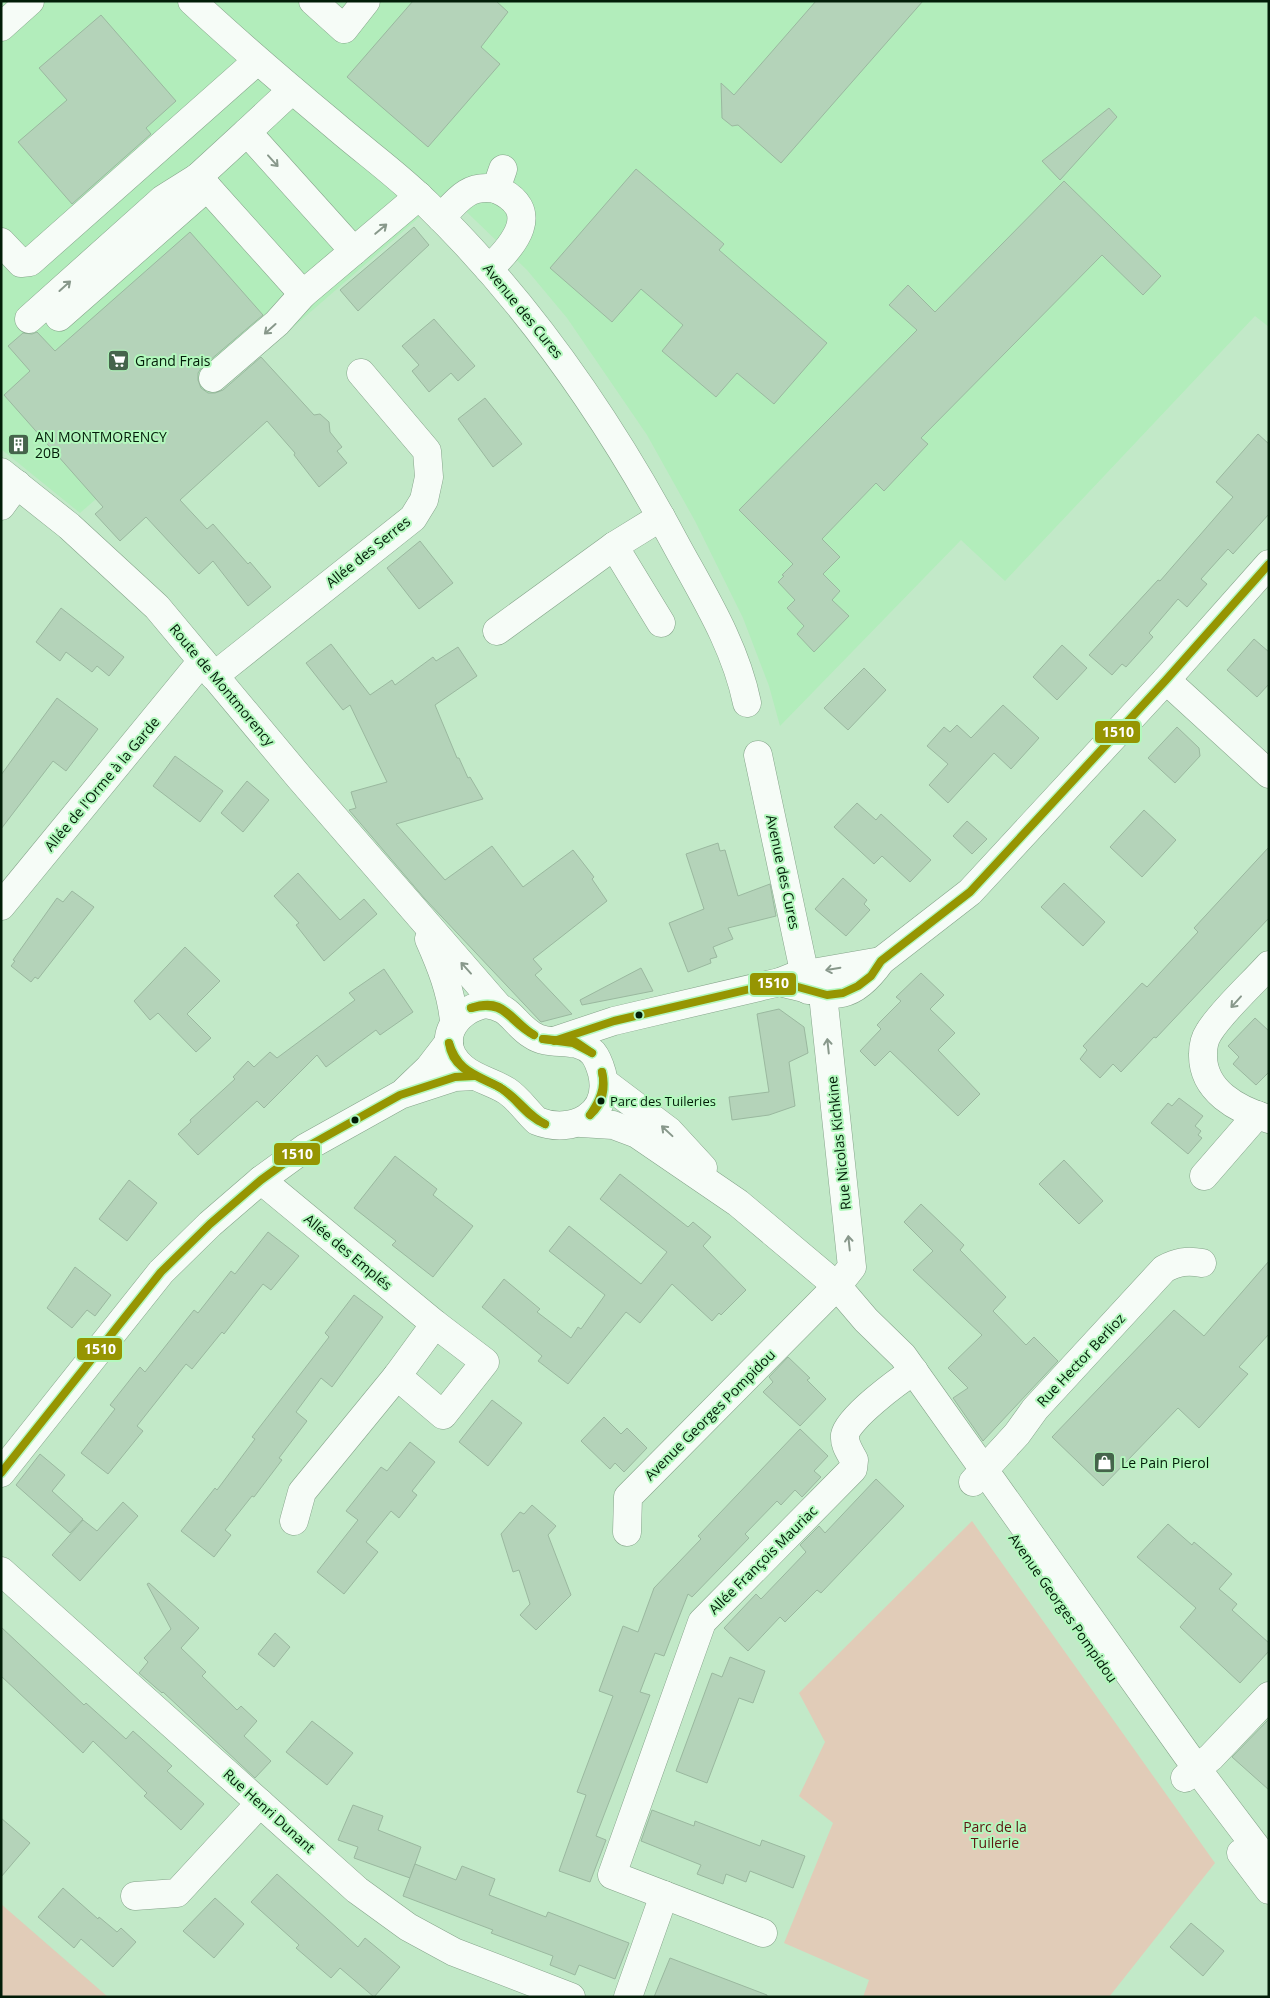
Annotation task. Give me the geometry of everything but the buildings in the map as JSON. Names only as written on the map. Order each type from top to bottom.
[{"type":"street","points":[[1,27],[30,1]]},
{"type":"street","name":"Avenue des Cures","points":[[192,1],[257,60],[419,196],[516,299],[575,376],[661,517],[726,638],[742,678],[747,702]]},
{"type":"street","points":[[313,1],[344,29],[366,1]]},
{"type":"street","points":[[1,242],[21,263],[30,262],[257,60]]},
{"type":"street","points":[[203,182],[164,199],[38,323],[203,182],[247,132],[292,90]]},
{"type":"street","points":[[247,132],[354,251]]},
{"type":"street","points":[[441,218],[463,195],[474,188],[499,179],[517,204],[521,214],[516,241],[489,269]]},
{"type":"street","points":[[203,182],[303,294]]},
{"type":"street","points":[[214,378],[277,323],[303,294],[419,196]]},
{"type":"street","name":"Allée des Serres","points":[[208,669],[413,518],[424,500],[428,477],[427,451],[361,373]]},
{"type":"street","points":[[1,506],[9,478]]},
{"type":"street","name":"Route de Montmorency","points":[[9,478],[68,526],[157,606],[208,669],[421,919],[497,1005],[506,1010],[532,1036],[554,1041]]},
{"type":"street","points":[[497,631],[614,546],[661,517]]},
{"type":"street","points":[[614,546],[661,623]]},
{"type":"street","points":[[554,1041],[614,1021],[805,986],[881,961],[970,892],[1166,680],[1269,564]]},
{"type":"street","name":"Allée de l'Orme à la Garde","points":[[1,906],[208,669]]},
{"type":"street","points":[[1166,680],[1269,774]]},
{"type":"street","name":"Avenue des Cures","points":[[758,755],[805,986]]},
{"type":"street","name":"Route de Montmorency","points":[[421,919],[444,972],[452,999],[452,1031],[455,1060],[474,1076]]},
{"type":"street","points":[[1204,1176],[1263,1117],[1232,1104],[1214,1088],[1205,1075],[1203,1046],[1208,1032],[1269,966]]},
{"type":"street","name":"Rue Nicolas Kichkine","points":[[805,986],[824,1004],[852,1267],[837,1286]]},
{"type":"street","points":[[400,1095],[429,1068],[465,1010],[478,1006],[497,1005]]},
{"type":"street","points":[[582,1122],[595,1110],[602,1099],[603,1038],[614,1021]]},
{"type":"street","name":"Avenue Georges Pompidou","points":[[554,1041],[578,1044],[592,1052],[601,1070],[669,1131],[738,1203]]},
{"type":"street","points":[[1,1473],[161,1272],[210,1224],[261,1180],[304,1148],[400,1095],[456,1077],[474,1076]]},
{"type":"street","name":"Avenue Georges Pompidou","points":[[474,1076],[508,1092],[537,1121],[556,1127],[569,1127],[582,1122],[613,1125],[637,1134],[738,1203],[837,1286],[866,1320],[903,1356],[907,1376],[1191,1773],[1269,1890]]},
{"type":"street","name":"Allée des Emplés","points":[[261,1180],[435,1324],[485,1362],[443,1415],[397,1376]]},
{"type":"street","name":"Rue Hector Berlioz","points":[[979,1477],[1035,1409],[1164,1270],[1175,1263],[1186,1261],[1202,1263]]},
{"type":"street","name":"Avenue Georges Pompidou","points":[[627,1532],[628,1497],[837,1286]]},
{"type":"street","points":[[294,1521],[302,1492],[397,1376],[435,1324]]},
{"type":"street","name":"Allée François Mauriac","points":[[763,1933],[612,1875],[702,1622],[853,1469],[854,1460],[845,1445],[845,1434],[852,1422],[907,1376]]},
{"type":"street","name":"Rue Henri Dunant","points":[[1,1570],[357,1890],[408,1926],[519,1988],[571,1997]]},
{"type":"street","points":[[1191,1773],[1211,1757],[1269,1696]]},
{"type":"street","name":"Avenue Georges Pompidou","points":[[1191,1773],[1269,1864]]},
{"type":"street","points":[[135,1896],[177,1893],[260,1803]]},
{"type":"street","points":[[628,1997],[664,1895]]},
{"type":"shaded area","points":[[1,1],[1269,1],[1269,327],[1255,316],[1005,581],[961,540],[780,726],[769,686],[743,618],[695,521],[647,435],[567,318],[527,270],[447,193],[80,513],[1,449]]},
{"type":"green space","name":"Parc de la Tuilerie","points":[[972,1521],[1215,1863],[1109,1997],[863,1997],[869,1980],[784,1943],[833,1823],[799,1796],[825,1742],[799,1693]]},
{"type":"green space","points":[[1,1904],[108,1997],[1,1997]]},
{"type":"transit line","name":"1510","points":[[554,1041],[614,1021],[780,982],[827,995],[843,993],[858,986],[871,976],[881,961],[970,892],[1166,680],[1269,564]]},
{"type":"transit line","name":"1510","points":[[471,1008],[482,1005],[500,1007],[534,1035]]},
{"type":"transit line","name":"1510","points":[[471,1008],[492,1006],[500,1009],[534,1035]]},
{"type":"transit line","name":"1510","points":[[543,1039],[576,1042],[592,1053]]},
{"type":"transit line","name":"1510","points":[[543,1039],[573,1043],[592,1053]]},
{"type":"transit line","name":"1510","points":[[449,1043],[457,1060],[463,1066],[475,1075],[499,1087]]},
{"type":"transit line","name":"1510","points":[[449,1043],[455,1060],[461,1066],[475,1076],[499,1087]]},
{"type":"transit line","name":"1510","points":[[590,1115],[601,1095],[603,1084],[602,1072]]},
{"type":"transit line","name":"1510","points":[[590,1115],[601,1101],[604,1084],[602,1072]]},
{"type":"transit line","name":"1510","points":[[1,1473],[161,1272],[210,1224],[261,1180],[305,1148],[400,1095],[455,1077],[474,1076]]},
{"type":"transit line","name":"1510","points":[[499,1087],[545,1124]]},
{"type":"transit line","name":"1510","points":[[499,1087],[532,1117],[545,1124]]},
{"type":"place","name":"Grand Frais","points":[[119,361]]},
{"type":"place","name":"AN MONTMORENCY 20B","points":[[19,445]]},
{"type":"place","name":"Parc des Tuileries","points":[[601,1101]]},
{"type":"place","name":"Le Pain Pierol","points":[[1105,1463]]}]
